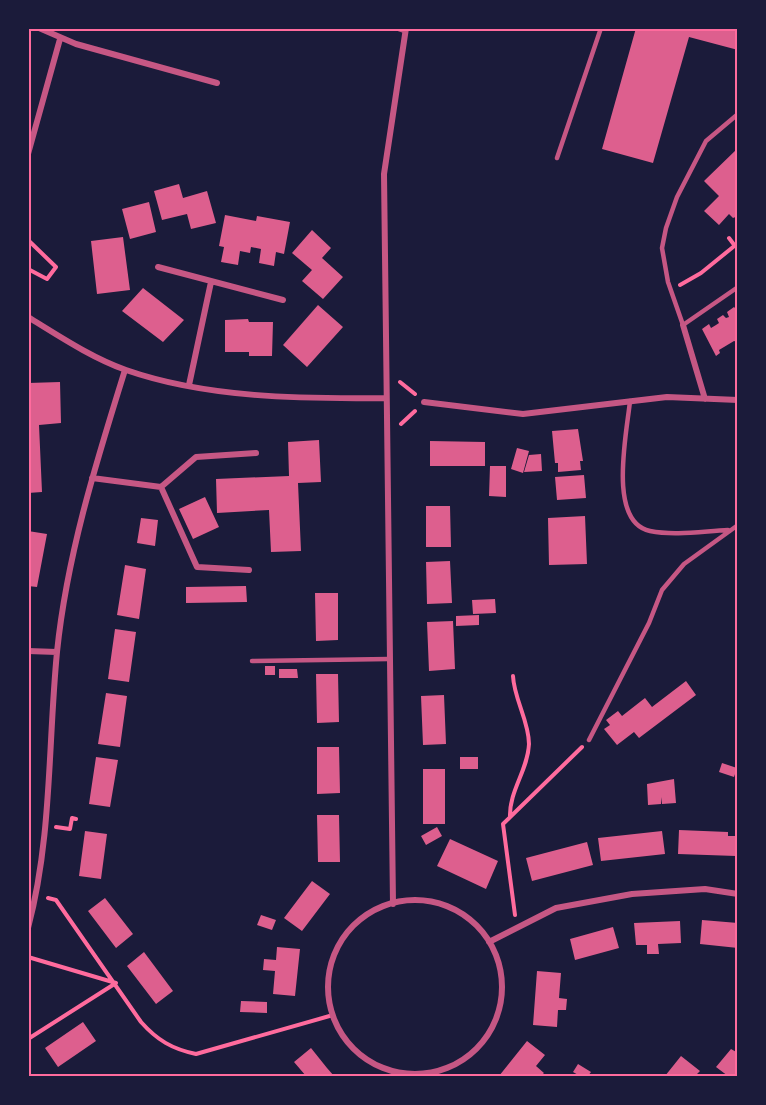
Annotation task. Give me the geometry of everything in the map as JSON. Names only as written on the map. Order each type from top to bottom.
[{"type":"street","points":[[39,28],[60,39],[218,83]]},
{"type":"street","points":[[393,903],[384,174],[406,30]]},
{"type":"street","points":[[28,154],[60,39]]},
{"type":"street","points":[[158,267],[283,300]]},
{"type":"street","points":[[189,385],[211,282]]},
{"type":"street","points":[[28,317],[66,340],[125,370],[189,385],[291,399],[386,398]]},
{"type":"street","points":[[683,325],[705,399]]},
{"type":"street","points":[[28,928],[37,896],[45,826],[57,652],[70,561],[92,478],[125,370]]},
{"type":"street","points":[[424,402],[523,414],[667,397],[738,399]]},
{"type":"street","points":[[92,478],[161,487],[196,456],[256,453]]},
{"type":"street","points":[[161,487],[197,567],[249,570]]},
{"type":"street","points":[[28,651],[57,652]]},
{"type":"street","points":[[489,942],[556,908],[632,894],[705,889],[738,894]]},
{"type":"street","points":[[424,901],[441,904],[471,921],[489,942],[499,963],[502,980],[499,1012],[484,1042],[472,1054],[440,1074],[411,1074],[378,1066],[350,1045],[333,1015],[328,981],[337,948],[359,921],[373,911],[393,903],[424,901]]},
{"type":"lane","points":[[396,28],[406,30]]},
{"type":"lane","points":[[557,158],[601,28]]},
{"type":"lane","points":[[738,114],[706,141],[677,197],[662,248],[671,291],[683,325],[738,287]]},
{"type":"lane","points":[[630,401],[622,489],[625,509],[636,524],[648,531],[729,530]]},
{"type":"lane","points":[[589,740],[649,623],[662,590],[684,564],[738,525]]},
{"type":"lane","points":[[252,661],[389,659]]},
{"type":"path","points":[[671,291],[701,273],[736,244],[729,238]]},
{"type":"path","points":[[28,240],[56,267],[47,279],[28,269]]},
{"type":"path","points":[[386,370],[424,402],[386,438]]},
{"type":"path","points":[[510,817],[510,807],[529,744],[513,676]]},
{"type":"path","points":[[516,927],[502,824],[589,740]]},
{"type":"path","points":[[45,826],[70,829],[72,818],[76,819]]},
{"type":"path","points":[[37,896],[56,900],[141,1022],[154,1037],[176,1050],[196,1054],[333,1015]]},
{"type":"path","points":[[28,957],[116,983]]},
{"type":"path","points":[[28,1039],[116,983]]},
{"type":"building","points":[[636,28],[738,28],[738,50],[689,37],[653,163],[602,149]]},
{"type":"building","points":[[738,148],[738,216],[733,218],[729,214],[719,225],[704,211],[719,196],[704,181]]},
{"type":"building","points":[[179,184],[183,198],[207,191],[216,223],[191,229],[187,214],[162,220],[154,191]]},
{"type":"building","points":[[149,202],[156,232],[130,239],[122,209]]},
{"type":"building","points":[[225,215],[256,221],[257,216],[290,222],[284,254],[276,252],[274,266],[259,263],[261,249],[251,247],[250,253],[240,251],[238,265],[221,262],[224,247],[219,246]]},
{"type":"building","points":[[312,230],[331,248],[322,258],[343,277],[323,299],[302,281],[312,270],[292,253]]},
{"type":"building","points":[[123,237],[130,290],[97,294],[91,241]]},
{"type":"building","points":[[143,288],[184,320],[163,342],[122,311]]},
{"type":"building","points":[[318,305],[343,327],[307,367],[283,345]]},
{"type":"building","points":[[734,307],[738,311],[738,342],[734,341],[719,350],[720,353],[716,356],[702,329],[709,324],[711,328],[719,323],[717,319],[723,315],[726,318],[729,317],[727,312]]},
{"type":"building","points":[[248,319],[249,322],[273,322],[272,356],[249,356],[249,352],[225,352],[225,320]]},
{"type":"building","points":[[60,382],[61,423],[39,425],[42,492],[28,493],[28,383]]},
{"type":"building","points":[[578,429],[583,461],[580,461],[581,470],[558,472],[552,431]]},
{"type":"building","points":[[319,440],[321,482],[298,483],[301,551],[271,552],[269,510],[217,513],[216,479],[289,476],[288,442]]},
{"type":"building","points":[[430,441],[485,442],[485,466],[430,466]]},
{"type":"building","points":[[517,448],[529,451],[523,473],[511,469]]},
{"type":"building","points":[[541,454],[542,471],[524,472],[529,455]]},
{"type":"building","points":[[490,466],[506,466],[506,497],[489,496]]},
{"type":"building","points":[[584,475],[586,498],[557,500],[555,477]]},
{"type":"building","points":[[205,497],[219,527],[193,539],[179,509]]},
{"type":"building","points":[[426,506],[450,506],[451,547],[426,547]]},
{"type":"building","points":[[585,516],[587,564],[549,565],[548,518]]},
{"type":"building","points":[[141,518],[158,520],[155,546],[137,543]]},
{"type":"building","points":[[28,531],[47,534],[37,587],[28,586]]},
{"type":"building","points":[[450,561],[452,603],[427,604],[426,562]]},
{"type":"building","points":[[125,565],[146,569],[139,619],[117,615]]},
{"type":"building","points":[[246,586],[247,602],[186,603],[186,587]]},
{"type":"building","points":[[315,593],[338,593],[338,640],[316,641]]},
{"type":"building","points":[[495,599],[496,613],[473,614],[472,600]]},
{"type":"building","points":[[479,615],[479,625],[456,626],[456,616]]},
{"type":"building","points":[[453,621],[455,669],[429,671],[427,622]]},
{"type":"building","points":[[115,629],[136,632],[129,682],[108,679]]},
{"type":"building","points":[[265,666],[275,666],[275,675],[265,675]]},
{"type":"building","points":[[279,669],[297,669],[298,678],[279,678]]},
{"type":"building","points":[[316,674],[338,674],[339,722],[317,723]]},
{"type":"building","points":[[686,681],[696,695],[639,738],[634,732],[617,745],[604,729],[610,725],[606,720],[618,711],[622,716],[645,698],[652,707]]},
{"type":"building","points":[[106,693],[127,696],[120,747],[98,744]]},
{"type":"building","points":[[444,695],[446,744],[423,745],[421,696]]},
{"type":"building","points":[[317,747],[339,747],[340,793],[317,794]]},
{"type":"building","points":[[96,757],[118,760],[110,807],[89,804]]},
{"type":"building","points":[[460,757],[478,757],[478,769],[460,769]]},
{"type":"building","points":[[722,763],[737,768],[734,777],[719,772]]},
{"type":"building","points":[[423,769],[445,769],[445,824],[423,824]]},
{"type":"building","points":[[674,779],[676,803],[662,804],[661,797],[661,804],[648,805],[647,784]]},
{"type":"building","points":[[317,815],[339,815],[340,862],[318,862]]},
{"type":"building","points":[[437,827],[442,836],[426,845],[421,836]]},
{"type":"building","points":[[679,830],[728,832],[728,836],[737,836],[736,856],[678,854]]},
{"type":"building","points":[[85,831],[107,834],[101,879],[79,876]]},
{"type":"building","points":[[662,831],[665,854],[601,861],[598,838]]},
{"type":"building","points":[[450,839],[498,861],[486,889],[437,866]]},
{"type":"building","points":[[587,842],[593,865],[532,881],[526,858]]},
{"type":"building","points":[[312,881],[330,894],[302,931],[284,918]]},
{"type":"building","points":[[105,898],[133,934],[116,948],[88,911]]},
{"type":"building","points":[[261,915],[276,920],[272,930],[257,925]]},
{"type":"building","points":[[702,920],[738,923],[738,948],[700,944]]},
{"type":"building","points":[[680,921],[681,943],[658,944],[659,954],[647,954],[647,945],[636,945],[634,923]]},
{"type":"building","points":[[613,927],[619,948],[575,960],[570,939]]},
{"type":"building","points":[[277,947],[300,949],[295,996],[273,994],[275,971],[263,970],[264,959],[276,960]]},
{"type":"building","points":[[144,952],[173,991],[156,1004],[127,966]]},
{"type":"building","points":[[537,971],[561,973],[559,998],[567,999],[566,1010],[558,1010],[557,1027],[533,1025]]},
{"type":"building","points":[[241,1001],[267,1002],[267,1013],[240,1012]]},
{"type":"building","points":[[83,1022],[96,1041],[58,1067],[45,1048]]},
{"type":"building","points":[[527,1041],[545,1055],[536,1066],[544,1073],[541,1076],[499,1076]]},
{"type":"building","points":[[311,1048],[334,1076],[306,1076],[294,1062]]},
{"type":"building","points":[[731,1049],[738,1053],[738,1076],[728,1076],[716,1067]]},
{"type":"building","points":[[681,1056],[700,1071],[695,1076],[665,1076]]},
{"type":"building","points":[[578,1064],[591,1072],[588,1076],[580,1076],[573,1072]]}]
